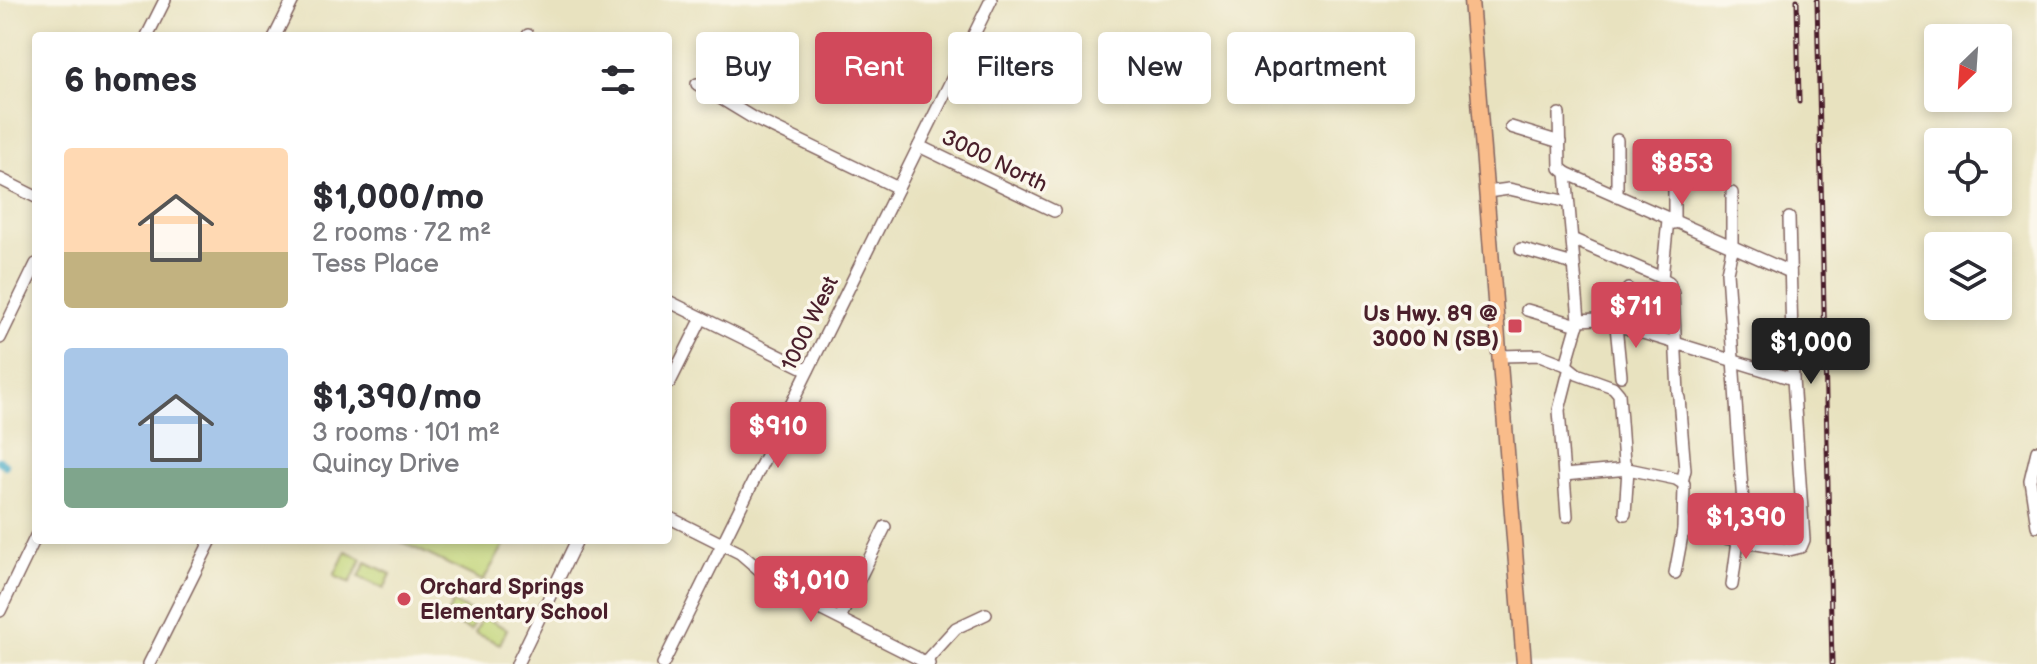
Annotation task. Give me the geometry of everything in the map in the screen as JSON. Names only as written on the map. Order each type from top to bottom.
[{"type":"main road","points":[[1471,0],[1524,664]]},
{"type":"street","points":[[149,32],[165,0]]},
{"type":"street","points":[[277,32],[293,0]]},
{"type":"street","name":"1000 West","points":[[663,664],[991,0]]},
{"type":"street","points":[[730,104],[898,188]]},
{"type":"street","points":[[1559,114],[1560,168],[1566,173],[1732,249],[1790,272]]},
{"type":"street","points":[[1511,127],[1560,142]]},
{"type":"street","points":[[1617,140],[1617,196]]},
{"type":"street","name":"3000 North","points":[[919,146],[1054,211]]},
{"type":"street","points":[[1662,278],[1671,221],[1674,166]]},
{"type":"street","points":[[1566,173],[1578,322],[1559,410],[1567,516]]},
{"type":"street","points":[[0,179],[32,195]]},
{"type":"street","points":[[1487,192],[1509,189],[1568,202]]},
{"type":"street","points":[[1732,193],[1732,249],[1727,272],[1743,492],[1740,542],[1732,585]]},
{"type":"street","points":[[1683,530],[1789,550],[1801,547],[1804,540],[1793,379],[1789,218]]},
{"type":"street","points":[[1572,239],[1662,278],[1672,287],[1685,470],[1682,482],[1683,530],[1675,573]]},
{"type":"street","points":[[1521,249],[1573,264]]},
{"type":"street","points":[[0,338],[32,272]]},
{"type":"street","points":[[1628,289],[1629,329]]},
{"type":"street","points":[[672,303],[808,370]]},
{"type":"street","points":[[1527,310],[1578,322],[1597,319],[1793,379]]},
{"type":"street","points":[[672,378],[702,318]]},
{"type":"street","points":[[1616,326],[1617,381],[1624,463],[1628,469],[1625,514]]},
{"type":"street","points":[[1500,356],[1540,355],[1567,368],[1617,381]]},
{"type":"street","points":[[2037,451],[2030,495],[2037,526]]},
{"type":"street","points":[[1564,475],[1628,469],[1682,482]]},
{"type":"street","points":[[672,519],[740,553],[784,591],[926,663],[956,628],[986,614]]},
{"type":"street","points":[[840,618],[885,527]]},
{"type":"street","points":[[0,611],[32,544]]},
{"type":"street","points":[[149,664],[209,544]]},
{"type":"street","points":[[517,664],[575,544]]},
{"type":"green space","points":[[406,544],[505,544],[483,581]]},
{"type":"green space","points":[[346,551],[362,559],[350,583],[334,576]]},
{"type":"green space","points":[[366,562],[391,574],[384,589],[359,577]]},
{"type":"green space","points":[[453,603],[478,615],[471,631],[445,618]]},
{"type":"green space","points":[[483,617],[507,629],[500,644],[475,633]]},
{"type":"waterway","points":[[0,461],[5,465]]},
{"type":"railway","points":[[1797,0],[1799,102]]},
{"type":"railway","points":[[1817,0],[1832,664]]},
{"type":"place","name":"Us Hwy. 89 @ 3000 N (SB)","points":[[1515,326]]},
{"type":"place","name":"Orchard Springs Elementary School","points":[[404,599]]}]
